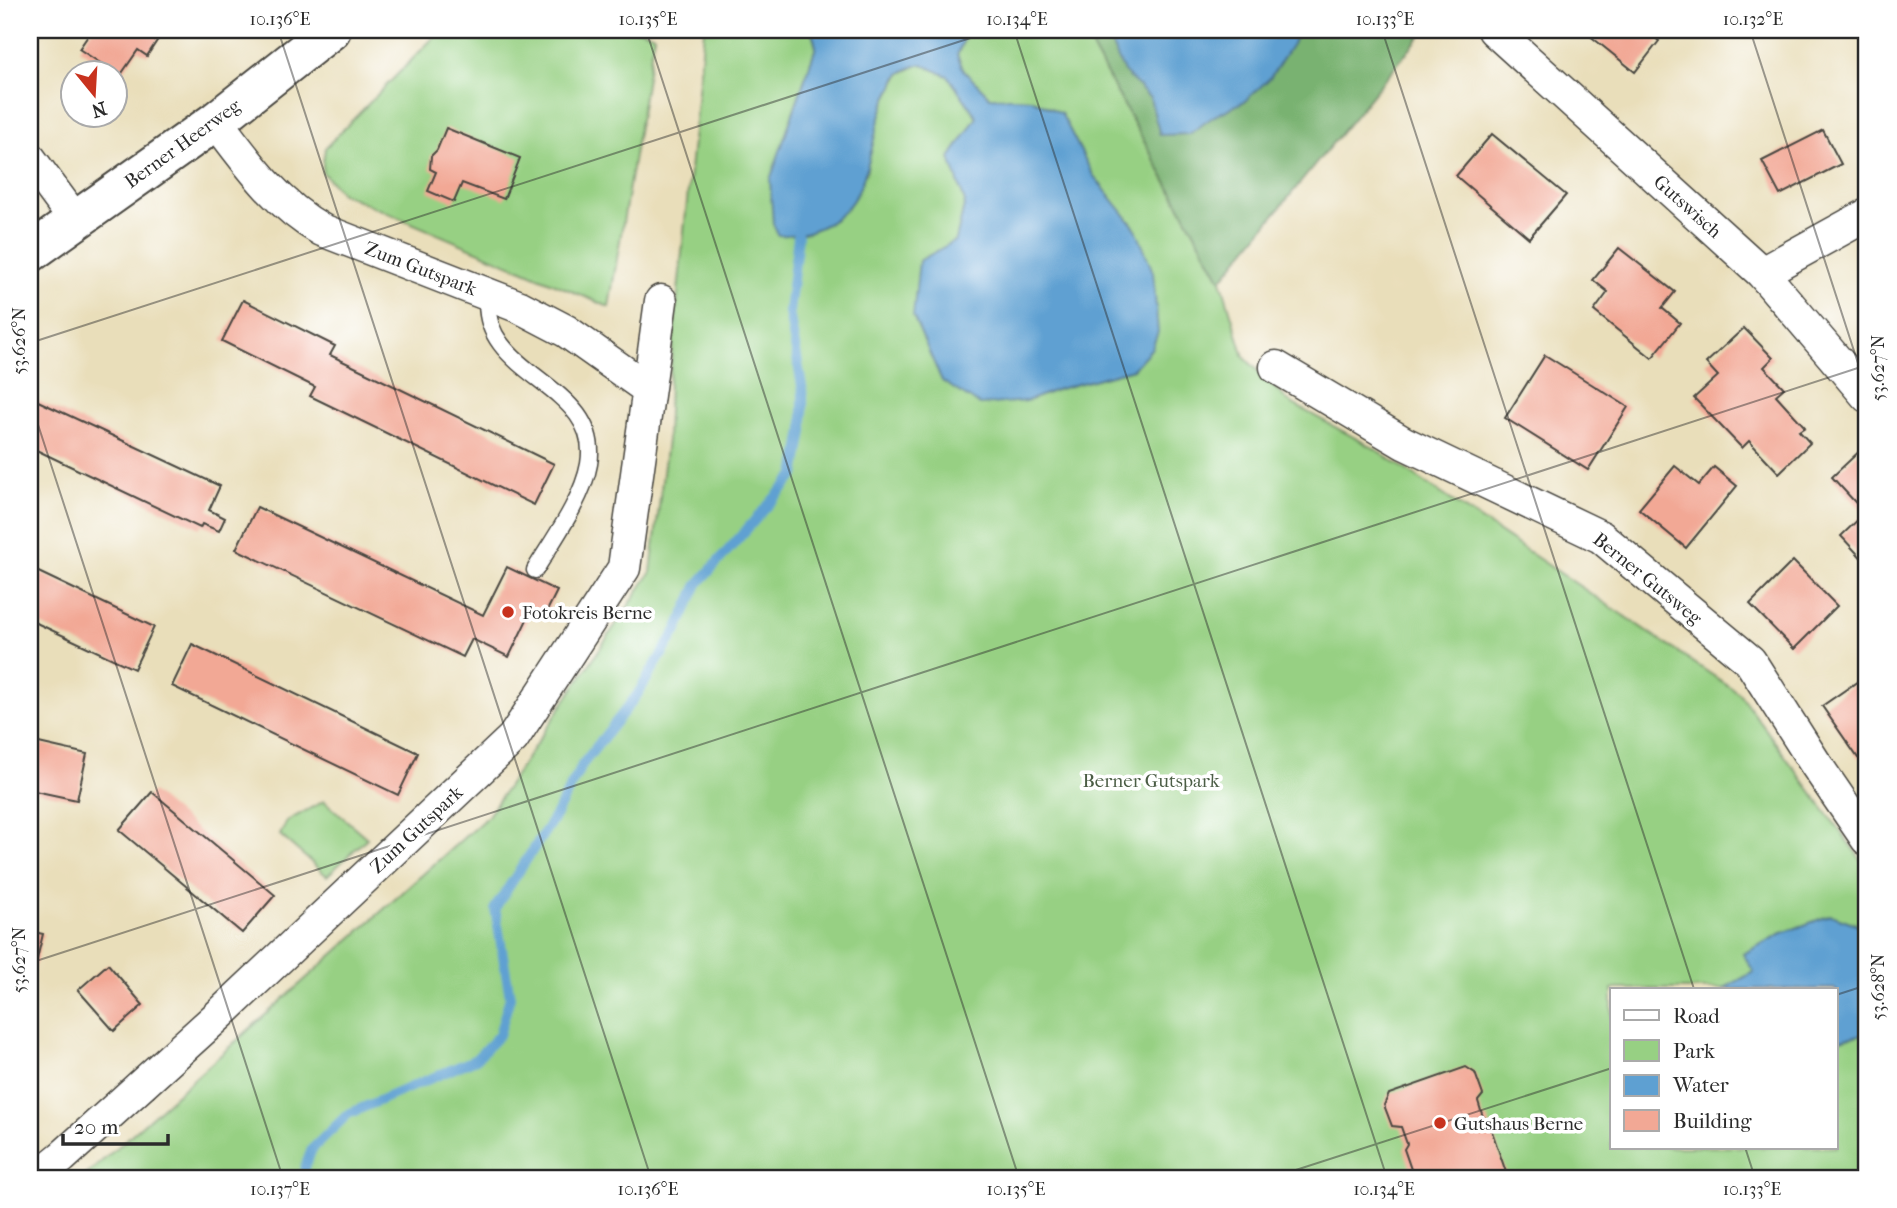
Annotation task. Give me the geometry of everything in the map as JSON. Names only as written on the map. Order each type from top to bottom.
[{"type":"main road","name":"Berner Heerweg","points":[[30,253],[215,121],[331,30]]},
{"type":"street","name":"Gutswisch","points":[[1494,30],[1762,273],[1867,396]]},
{"type":"street","name":"Zum Gutspark","points":[[215,121],[268,187],[304,220],[322,230],[488,293],[566,331],[648,389]]},
{"type":"street","points":[[30,159],[75,220]]},
{"type":"street","points":[[1762,273],[1867,215]]},
{"type":"street","name":"Zum Gutspark","points":[[36,1178],[220,1014],[513,738],[624,568],[661,301]]},
{"type":"street","name":"Berner Gutsweg","points":[[1276,367],[1404,443],[1601,537],[1750,661],[1867,839]]},
{"type":"lane","points":[[488,293],[486,309],[496,337],[532,376],[580,415],[586,430],[590,454],[581,487],[535,570]]},
{"type":"green space","points":[[441,30],[642,30],[654,35],[609,307],[341,193],[322,172],[325,148]]},
{"type":"green space","name":"Berner Gutspark","points":[[704,30],[812,30],[816,47],[788,127],[866,174],[873,136],[886,100],[901,73],[921,64],[948,76],[977,117],[950,158],[965,202],[956,241],[919,261],[1027,401],[1059,389],[1133,369],[1136,229],[1093,175],[1061,113],[1031,99],[990,97],[964,71],[957,55],[968,30],[1084,30],[1221,280],[1244,357],[1289,402],[1372,447],[1739,693],[1867,868],[1867,928],[1831,915],[1780,934],[1744,954],[1755,972],[1725,988],[1610,988],[1610,1148],[1838,1148],[1838,1040],[1867,1033],[1867,1178],[83,1178],[488,816],[651,572],[667,440],[669,383]]},
{"type":"green space","points":[[1084,30],[1110,30],[1109,39],[1124,71],[1150,98],[1160,135],[1189,134],[1214,116],[1245,101],[1301,30],[1425,30],[1221,280]]},
{"type":"green space","points":[[324,801],[367,838],[327,876],[280,835],[287,821]]},
{"type":"water","points":[[812,30],[968,30],[957,55],[964,71],[990,97],[1031,99],[1061,113],[1093,175],[1136,229],[1153,272],[1158,332],[1152,348],[1133,369],[1059,389],[1027,401],[980,405],[942,381],[913,316],[919,261],[956,240],[965,202],[950,158],[977,117],[948,76],[921,64],[903,72],[896,79],[882,109],[862,183],[841,214],[813,230],[778,235],[773,224],[770,180],[816,47]]},
{"type":"water","points":[[1110,30],[1301,30],[1270,78],[1245,101],[1214,116],[1189,134],[1160,135],[1150,98],[1124,72],[1109,39]]},
{"type":"water","points":[[1831,915],[1867,928],[1867,1033],[1838,1040],[1838,988],[1725,988],[1754,972],[1743,954],[1780,934]]},
{"type":"building","points":[[92,30],[164,30],[147,56],[138,50],[130,62],[96,60],[79,49]]},
{"type":"building","points":[[1594,30],[1645,30],[1659,41],[1635,72],[1589,35]]},
{"type":"building","points":[[446,128],[520,158],[504,199],[462,183],[454,202],[428,191],[436,172],[430,169],[431,156],[437,150]]},
{"type":"building","points":[[1823,130],[1841,164],[1780,195],[1762,161]]},
{"type":"building","points":[[1492,134],[1566,195],[1529,238],[1456,176]]},
{"type":"building","points":[[1619,248],[1675,292],[1662,308],[1680,323],[1652,358],[1594,311],[1608,292],[1593,280]]},
{"type":"building","points":[[243,300],[335,346],[330,355],[554,464],[534,505],[310,396],[315,387],[222,341]]},
{"type":"building","points":[[1744,328],[1773,358],[1764,367],[1784,388],[1776,395],[1805,427],[1799,431],[1810,443],[1779,473],[1749,441],[1742,448],[1694,398],[1718,376],[1706,363]]},
{"type":"building","points":[[1545,355],[1628,407],[1588,470],[1505,418]]},
{"type":"building","points":[[38,401],[220,486],[209,510],[225,518],[219,531],[202,524],[200,528],[30,447],[30,419]]},
{"type":"building","points":[[1867,444],[1867,564],[1841,536],[1865,513],[1832,477]]},
{"type":"building","points":[[1675,466],[1699,485],[1714,467],[1737,486],[1686,548],[1639,509]]},
{"type":"building","points":[[257,507],[483,615],[507,567],[557,591],[545,615],[532,609],[509,657],[472,639],[463,657],[236,549]]},
{"type":"building","points":[[1793,561],[1837,606],[1794,649],[1750,604]]},
{"type":"building","points":[[30,568],[154,627],[134,669],[30,620]]},
{"type":"building","points":[[192,644],[418,753],[398,795],[172,686]]},
{"type":"building","points":[[1867,675],[1867,752],[1858,758],[1822,706]]},
{"type":"building","points":[[30,741],[87,754],[77,800],[30,790]]},
{"type":"building","points":[[152,792],[275,895],[242,933],[119,830]]},
{"type":"building","points":[[30,931],[43,934],[31,984],[30,984]]},
{"type":"building","points":[[108,964],[143,1005],[114,1031],[78,990]]},
{"type":"building","name":"Gutshaus Berne","points":[[1466,1067],[1475,1073],[1483,1095],[1478,1101],[1483,1117],[1488,1120],[1508,1178],[1414,1178],[1404,1149],[1407,1144],[1401,1127],[1392,1126],[1384,1105],[1389,1094]]},
{"type":"waterway","points":[[304,1178],[312,1149],[348,1114],[476,1059],[499,1035],[510,997],[495,908],[555,816],[582,765],[637,695],[677,630],[698,584],[795,475],[803,431],[803,392],[789,312],[798,236]]},
{"type":"place","name":"Fotokreis Berne","points":[[508,612]]},
{"type":"place","name":"Gutshaus Berne","points":[[1440,1123]]}]
